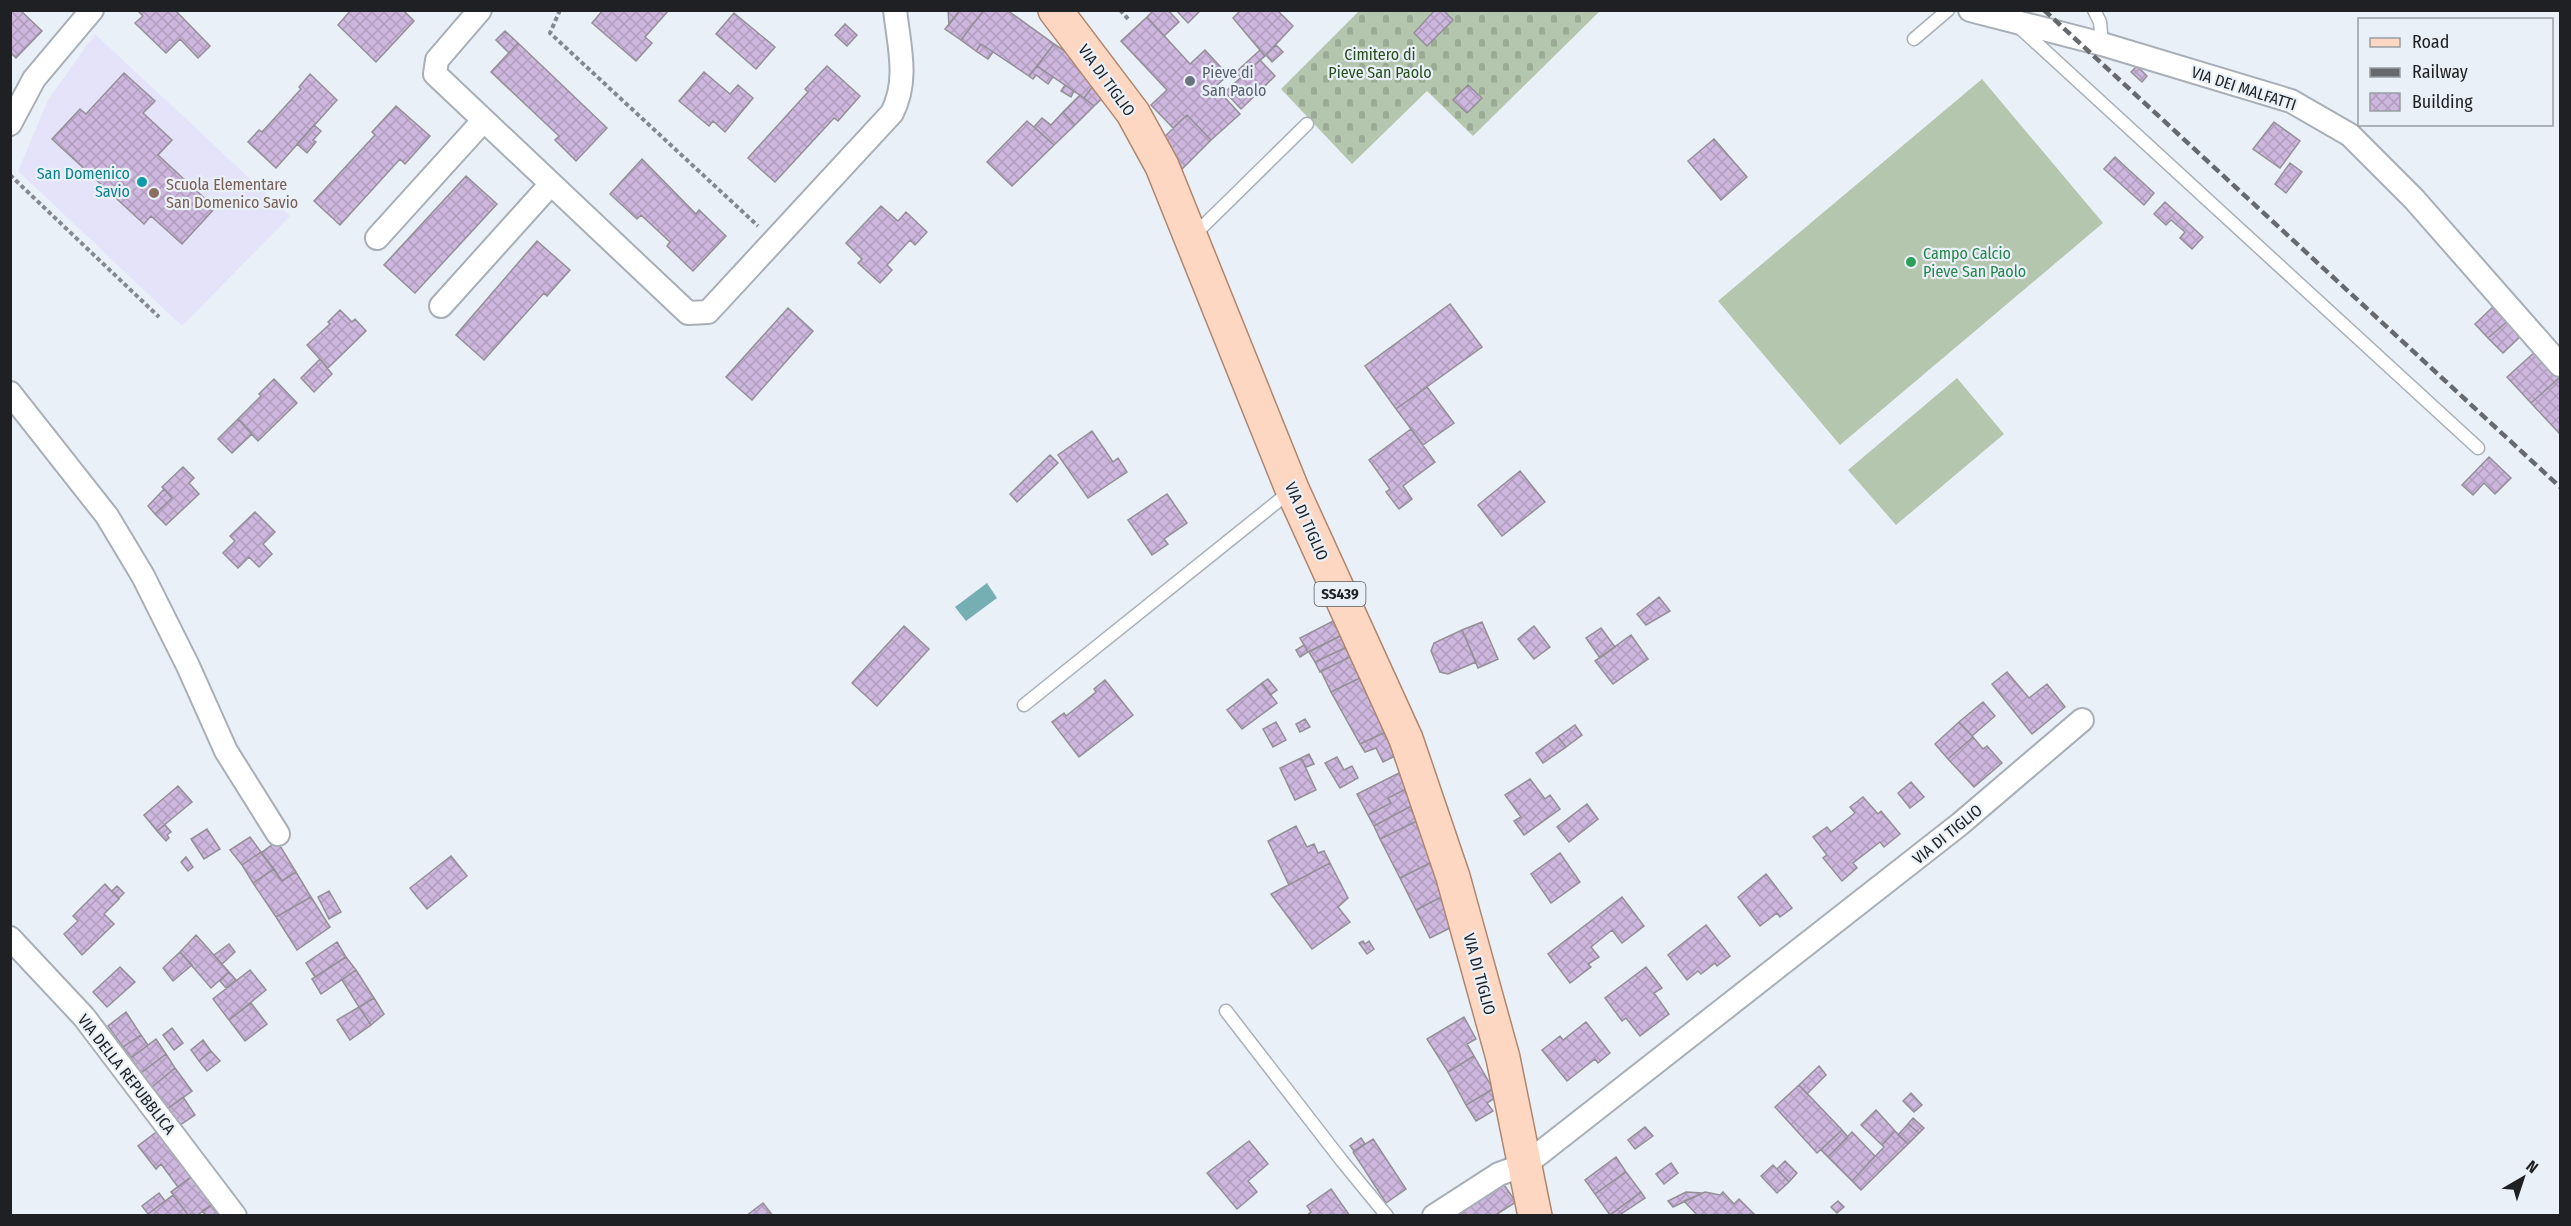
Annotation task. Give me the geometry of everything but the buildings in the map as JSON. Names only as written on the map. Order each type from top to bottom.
[{"type":"main road","name":"VIA DI TIGLIO","points":[[1055,10],[1133,113],[1162,165],[1292,489],[1409,750],[1453,877],[1503,1058],[1535,1215]]},
{"type":"street","points":[[11,119],[34,79],[92,10]]},
{"type":"street","points":[[480,10],[437,60],[435,74],[687,313],[708,312],[892,113],[900,98],[903,75],[895,10]]},
{"type":"street","name":"VIA DEI MALFATTI","points":[[1970,10],[2102,44],[2291,101],[2350,135],[2414,199],[2560,365]]},
{"type":"street","points":[[377,238],[483,121]]},
{"type":"street","points":[[441,306],[550,185]]},
{"type":"street","points":[[10,393],[107,516],[143,576],[226,751],[278,834]]},
{"type":"street","name":"VIA DI TIGLIO","points":[[1526,1164],[1952,831],[2082,720]]},
{"type":"street","name":"VIA DELLA REPUBBLICA","points":[[10,938],[84,1017],[235,1215]]},
{"type":"street","points":[[1434,1215],[1499,1174],[1526,1164]]},
{"type":"lane","points":[[1914,39],[1948,10]]},
{"type":"lane","points":[[2094,10],[2100,22],[2102,44]]},
{"type":"lane","points":[[2014,22],[2478,448]]},
{"type":"lane","points":[[1191,238],[1307,124]]},
{"type":"lane","points":[[1024,705],[1292,489]]},
{"type":"lane","points":[[1226,1011],[1387,1215]]},
{"type":"path","points":[[560,10],[550,33],[773,240]]},
{"type":"path","points":[[1120,10],[1130,21]]},
{"type":"path","points":[[10,175],[159,317]]},
{"type":"shaded area","name":"Scuola Elementare San Domenico Savio","points":[[95,34],[290,216],[182,326],[18,171],[48,100]]},
{"type":"green space","name":"Cimitero di Pieve San Paolo","points":[[1359,11],[1600,11],[1473,136],[1427,91],[1352,164],[1281,89]]},
{"type":"green space","name":"Campo Calcio Pieve San Paolo","points":[[1982,79],[2103,223],[1840,445],[1718,301]]},
{"type":"green space","points":[[1957,378],[2004,434],[1896,525],[1848,470]]},
{"type":"water","points":[[987,583],[997,598],[966,621],[955,607]]},
{"type":"railway","points":[[2044,10],[2560,487]]},
{"type":"place","name":"Pieve di San Paolo","points":[[1190,81]]},
{"type":"place","name":"San Domenico Savio","points":[[142,182]]},
{"type":"place","name":"Scuola Elementare San Domenico Savio","points":[[154,193]]},
{"type":"place","name":"Campo Calcio Pieve San Paolo","points":[[1911,262]]}]
